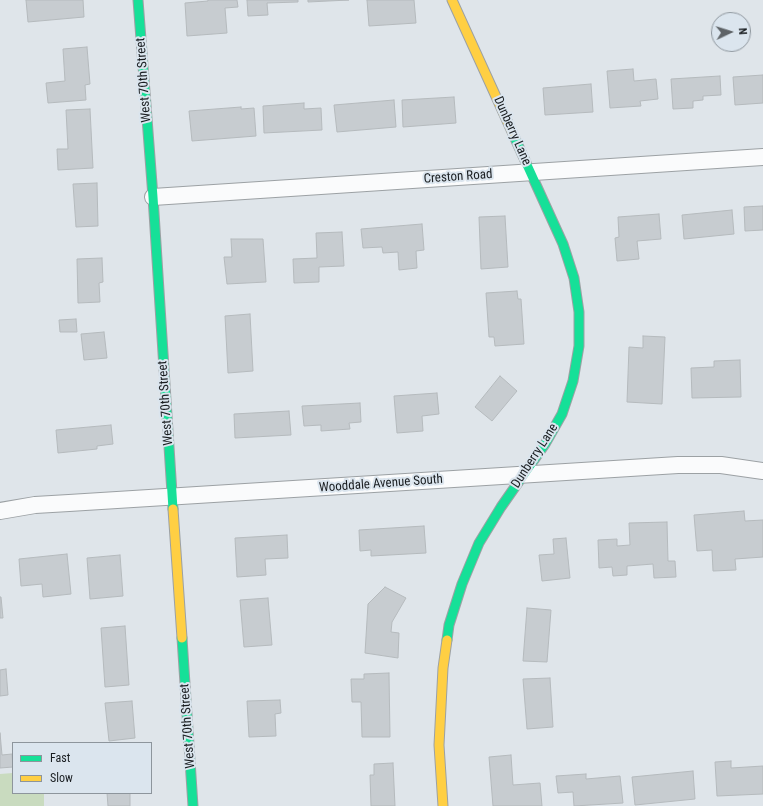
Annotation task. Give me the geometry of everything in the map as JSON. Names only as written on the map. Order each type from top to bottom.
[{"type":"street","name":"West 70th Street","points":[[138,0],[193,806]]},
{"type":"street","name":"Dunberry Lane","points":[[443,806],[439,732],[442,668],[449,625],[462,584],[479,543],[501,507],[545,444],[562,414],[573,381],[579,346],[579,312],[574,278],[563,244],[452,0]]},
{"type":"street","name":"Creston Road","points":[[152,197],[763,157]]},
{"type":"street","name":"Wooddale Avenue South","points":[[0,511],[35,505],[678,465],[721,465],[763,472]]},
{"type":"green space","points":[[12,773],[12,794],[44,794],[44,806],[0,806],[0,774]]},
{"type":"building","points":[[26,0],[83,0],[84,17],[28,22]]},
{"type":"building","points":[[208,0],[237,0],[238,7],[225,8],[227,33],[187,36],[185,3]]},
{"type":"building","points":[[247,0],[298,0],[298,2],[267,3],[268,15],[248,16]]},
{"type":"building","points":[[308,0],[349,0],[308,2]]},
{"type":"building","points":[[367,0],[414,0],[416,23],[369,26]]},
{"type":"building","points":[[87,47],[90,84],[85,85],[86,100],[48,103],[46,83],[65,81],[63,49]]},
{"type":"building","points":[[633,69],[634,81],[656,79],[658,99],[640,101],[641,106],[610,108],[607,71]]},
{"type":"building","points":[[763,75],[763,103],[735,105],[733,77]]},
{"type":"building","points":[[720,76],[721,95],[703,96],[703,100],[693,101],[693,108],[673,109],[671,79]]},
{"type":"building","points":[[591,84],[593,112],[545,115],[543,88]]},
{"type":"building","points":[[454,97],[456,123],[403,127],[402,100]]},
{"type":"building","points":[[394,100],[396,127],[337,132],[334,105]]},
{"type":"building","points":[[304,103],[304,109],[321,108],[322,130],[264,133],[263,106]]},
{"type":"building","points":[[241,107],[241,109],[254,108],[256,136],[192,141],[189,111]]},
{"type":"building","points":[[90,109],[93,168],[58,170],[57,149],[68,149],[66,110]]},
{"type":"building","points":[[97,183],[98,226],[76,227],[73,184]]},
{"type":"building","points":[[763,206],[763,230],[745,231],[744,207]]},
{"type":"building","points":[[732,210],[734,234],[684,239],[682,215]]},
{"type":"building","points":[[659,214],[661,239],[637,241],[639,259],[617,261],[615,238],[619,237],[618,217]]},
{"type":"building","points":[[505,216],[508,267],[481,269],[479,217]]},
{"type":"building","points":[[422,224],[424,250],[416,251],[417,268],[399,270],[398,252],[383,253],[382,247],[363,248],[361,229]]},
{"type":"building","points":[[342,232],[344,266],[319,267],[319,282],[294,283],[293,259],[317,258],[316,233]]},
{"type":"building","points":[[231,239],[263,239],[266,282],[227,284],[224,257],[232,257]]},
{"type":"building","points":[[102,258],[103,282],[99,283],[100,302],[78,303],[77,259]]},
{"type":"building","points":[[517,291],[518,299],[521,299],[524,344],[495,346],[494,337],[489,337],[486,293]]},
{"type":"building","points":[[250,314],[253,371],[228,373],[225,316]]},
{"type":"building","points":[[76,319],[77,332],[60,332],[59,320]]},
{"type":"building","points":[[104,332],[107,358],[84,360],[81,334]]},
{"type":"building","points":[[643,336],[665,337],[662,404],[627,402],[629,347],[643,348]]},
{"type":"building","points":[[740,360],[741,397],[692,398],[691,368],[714,367],[714,361]]},
{"type":"building","points":[[500,376],[517,391],[492,421],[475,407]]},
{"type":"building","points":[[437,393],[439,414],[422,416],[423,431],[397,433],[394,396]]},
{"type":"building","points":[[360,403],[361,422],[349,423],[350,429],[321,431],[321,425],[304,426],[302,406]]},
{"type":"building","points":[[289,411],[291,435],[235,438],[234,414]]},
{"type":"building","points":[[111,425],[113,444],[97,446],[97,449],[58,453],[56,430]]},
{"type":"building","points":[[744,511],[745,521],[763,520],[763,557],[735,559],[736,570],[713,571],[712,550],[697,551],[694,515]]},
{"type":"building","points":[[667,522],[668,561],[675,561],[676,577],[654,578],[653,564],[627,566],[627,575],[613,576],[612,567],[599,568],[598,540],[617,539],[617,546],[630,545],[629,523]]},
{"type":"building","points":[[424,526],[426,553],[371,556],[371,550],[360,551],[359,530]]},
{"type":"building","points":[[287,535],[288,558],[265,559],[266,575],[237,577],[235,538]]},
{"type":"building","points":[[566,538],[570,578],[542,581],[539,555],[554,554],[553,539]]},
{"type":"building","points":[[67,554],[71,594],[43,597],[42,584],[21,586],[19,559]]},
{"type":"building","points":[[120,555],[123,596],[90,599],[87,558]]},
{"type":"building","points":[[385,587],[406,598],[392,622],[391,632],[399,633],[398,658],[365,653],[368,604]]},
{"type":"building","points":[[1,597],[3,618],[0,618]]},
{"type":"building","points":[[268,598],[272,645],[244,647],[240,600]]},
{"type":"building","points":[[527,608],[551,610],[547,662],[523,661]]},
{"type":"building","points":[[125,626],[129,685],[105,687],[101,628]]},
{"type":"building","points":[[6,669],[8,695],[0,696],[0,670]]},
{"type":"building","points":[[389,673],[390,737],[362,737],[361,702],[352,702],[351,679],[364,679],[364,674]]},
{"type":"building","points":[[550,678],[553,727],[527,729],[523,679]]},
{"type":"building","points":[[280,700],[281,713],[275,714],[276,736],[249,737],[247,701]]},
{"type":"building","points":[[132,701],[135,738],[109,741],[105,703]]},
{"type":"building","points":[[0,733],[2,755],[12,754],[12,767],[0,768]]},
{"type":"building","points":[[511,755],[513,785],[540,783],[542,806],[493,806],[489,757]]},
{"type":"building","points":[[731,761],[731,768],[763,766],[763,794],[717,796],[715,762]]},
{"type":"building","points":[[393,763],[395,806],[371,806],[370,775],[374,775],[374,764]]},
{"type":"building","points":[[693,771],[695,799],[635,805],[632,777]]},
{"type":"building","points":[[586,774],[586,779],[620,776],[623,803],[574,806],[573,792],[558,793],[556,776]]},
{"type":"building","points":[[107,794],[130,794],[130,806],[108,806]]},
{"type":"traffic: fast","points":[[138,0],[153,197],[173,509]]},
{"type":"traffic: fast","points":[[447,640],[449,625],[462,584],[479,543],[501,507],[545,444],[562,414],[573,381],[579,346],[579,312],[574,278],[563,244],[513,134]]},
{"type":"traffic: fast","points":[[182,638],[193,806]]},
{"type":"traffic: slow","points":[[452,0],[513,134]]},
{"type":"traffic: slow","points":[[173,509],[182,638]]},
{"type":"traffic: slow","points":[[443,806],[439,745],[443,668],[447,640]]}]
